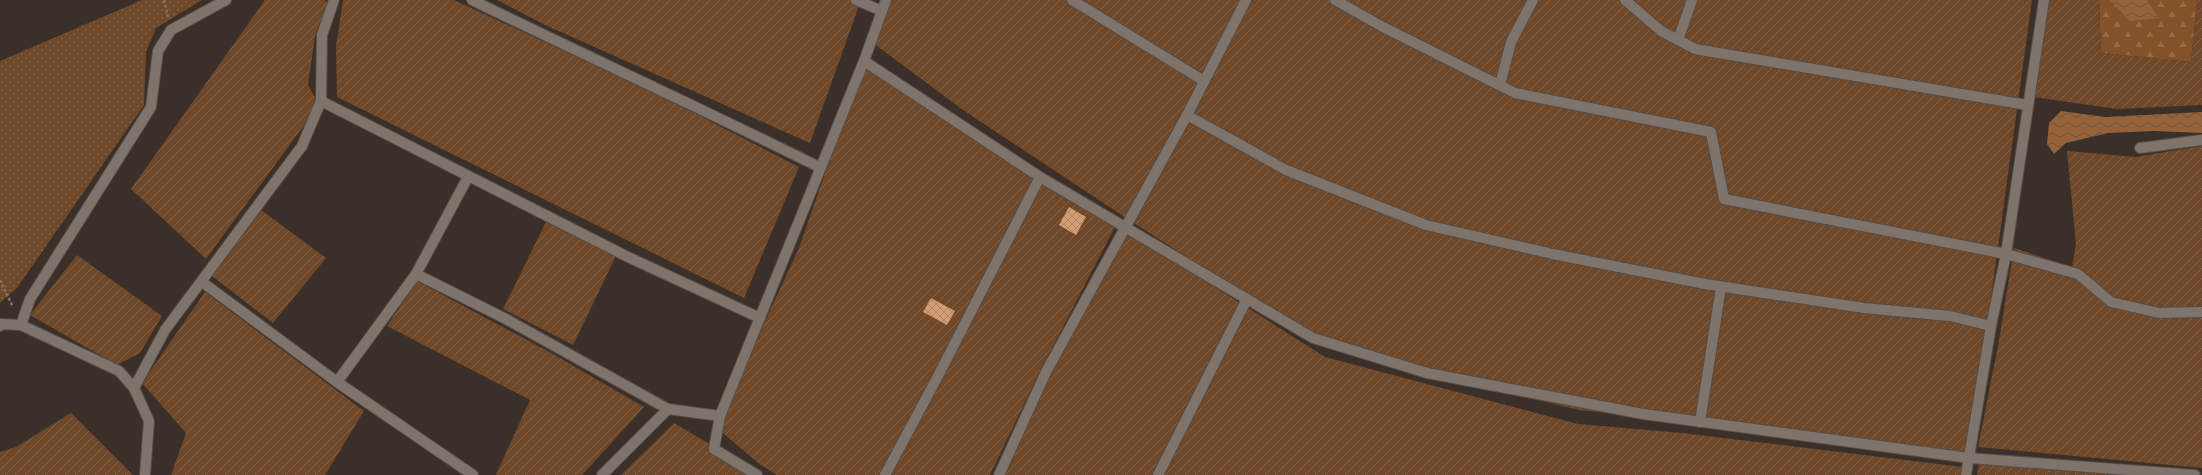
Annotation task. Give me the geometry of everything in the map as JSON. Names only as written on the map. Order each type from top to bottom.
[{"type":"lane","points":[[21,325],[30,299],[151,107],[158,51],[172,30],[226,0]]},
{"type":"lane","points":[[134,388],[165,330],[202,282],[214,262],[302,146],[321,101],[322,35],[334,0]]},
{"type":"lane","points":[[472,0],[587,56],[708,111],[820,168]]},
{"type":"lane","points":[[856,0],[882,11]]},
{"type":"lane","points":[[757,475],[714,449],[720,416],[864,61],[886,0]]},
{"type":"lane","points":[[1072,0],[1204,82]]},
{"type":"lane","points":[[999,475],[1046,372],[1187,115],[1246,0]]},
{"type":"lane","points":[[1335,0],[1381,26],[1515,93],[1711,132],[1724,199],[2006,254],[2078,274],[2111,302],[2159,313],[2202,312]]},
{"type":"lane","points":[[1500,85],[1511,42],[1534,0]]},
{"type":"lane","points":[[1625,0],[1661,31],[1695,49],[2027,105]]},
{"type":"lane","points":[[1678,40],[1692,0]]},
{"type":"lane","points":[[1966,475],[1991,326],[2006,254],[2027,105],[2044,0]]},
{"type":"lane","points":[[864,61],[1040,178],[1313,338],[1427,372],[1643,414],[1969,458],[2195,475]]},
{"type":"lane","points":[[321,101],[628,257],[760,318]]},
{"type":"lane","points":[[1187,115],[1286,170],[1426,225],[1553,254],[1721,287],[1864,308],[1950,316],[1991,326]]},
{"type":"lane","points":[[2140,148],[2202,140]]},
{"type":"lane","points":[[337,382],[416,274],[468,177]]},
{"type":"lane","points":[[885,475],[938,378],[1040,178]]},
{"type":"lane","points":[[416,274],[506,319],[668,409],[720,416]]},
{"type":"lane","points":[[202,282],[337,382],[473,475]]},
{"type":"lane","points":[[1700,422],[1721,287]]},
{"type":"lane","points":[[1158,475],[1247,299]]},
{"type":"lane","points":[[0,326],[1,324],[21,325],[120,372],[134,388],[149,421],[145,475]]},
{"type":"lane","points":[[602,475],[668,409]]},
{"type":"path","points":[[0,280],[21,325]]},
{"type":"shaded area","points":[[142,0],[202,0],[156,28],[146,52],[144,105],[17,288],[0,303],[0,61]]},
{"type":"shaded area","points":[[265,0],[325,0],[328,3],[315,36],[308,85],[319,105],[206,259],[131,189]]},
{"type":"shaded area","points":[[343,0],[454,0],[667,99],[799,167],[744,298],[337,97],[336,46]]},
{"type":"shaded area","points":[[497,0],[861,0],[810,143],[545,25]]},
{"type":"shaded area","points":[[888,0],[2032,0],[1988,320],[1966,452],[1580,410],[1426,374],[1323,344],[1126,218],[963,110],[873,43]]},
{"type":"shaded area","points":[[2047,0],[2099,0],[2101,53],[2191,62],[2197,0],[2202,0],[2202,105],[2117,109],[2033,97]]},
{"type":"shaded area","points":[[864,61],[1116,225],[1041,369],[990,475],[777,475],[758,463],[716,427],[799,248]]},
{"type":"shaded area","points":[[2202,146],[2202,468],[1978,447],[1998,346],[2014,248],[2072,267],[2076,244],[2067,151],[2135,157]]},
{"type":"shaded area","points":[[261,210],[326,258],[273,323],[212,276]]},
{"type":"shaded area","points":[[546,222],[616,256],[573,345],[503,309]]},
{"type":"shaded area","points":[[1133,235],[1325,357],[1578,424],[1682,433],[1963,467],[1962,475],[1002,475],[1072,332],[1126,237]]},
{"type":"shaded area","points":[[77,255],[162,316],[140,353],[117,365],[30,315]]},
{"type":"shaded area","points":[[417,281],[553,354],[644,407],[582,475],[496,475],[530,400],[387,326]]},
{"type":"shaded area","points":[[205,292],[364,411],[325,475],[171,475],[186,433],[142,383]]},
{"type":"shaded area","points":[[71,413],[133,475],[0,475],[0,452],[16,447]]},
{"type":"shaded area","points":[[674,423],[708,443],[748,475],[621,475]]},
{"type":"shaded area","points":[[1979,463],[2115,475],[1977,475]]},
{"type":"green space","points":[[2099,0],[2197,0],[2191,62],[2101,53]]},
{"type":"water","points":[[2110,0],[2147,0],[2159,18],[2130,21]]},
{"type":"water","points":[[2061,111],[2105,117],[2202,112],[2202,133],[2153,131],[2108,133],[2066,143],[2054,154],[2047,144],[2049,123]]},
{"type":"building","points":[[1069,207],[1086,217],[1076,235],[1059,225]]},
{"type":"building","points":[[931,298],[955,311],[947,325],[923,312]]}]
